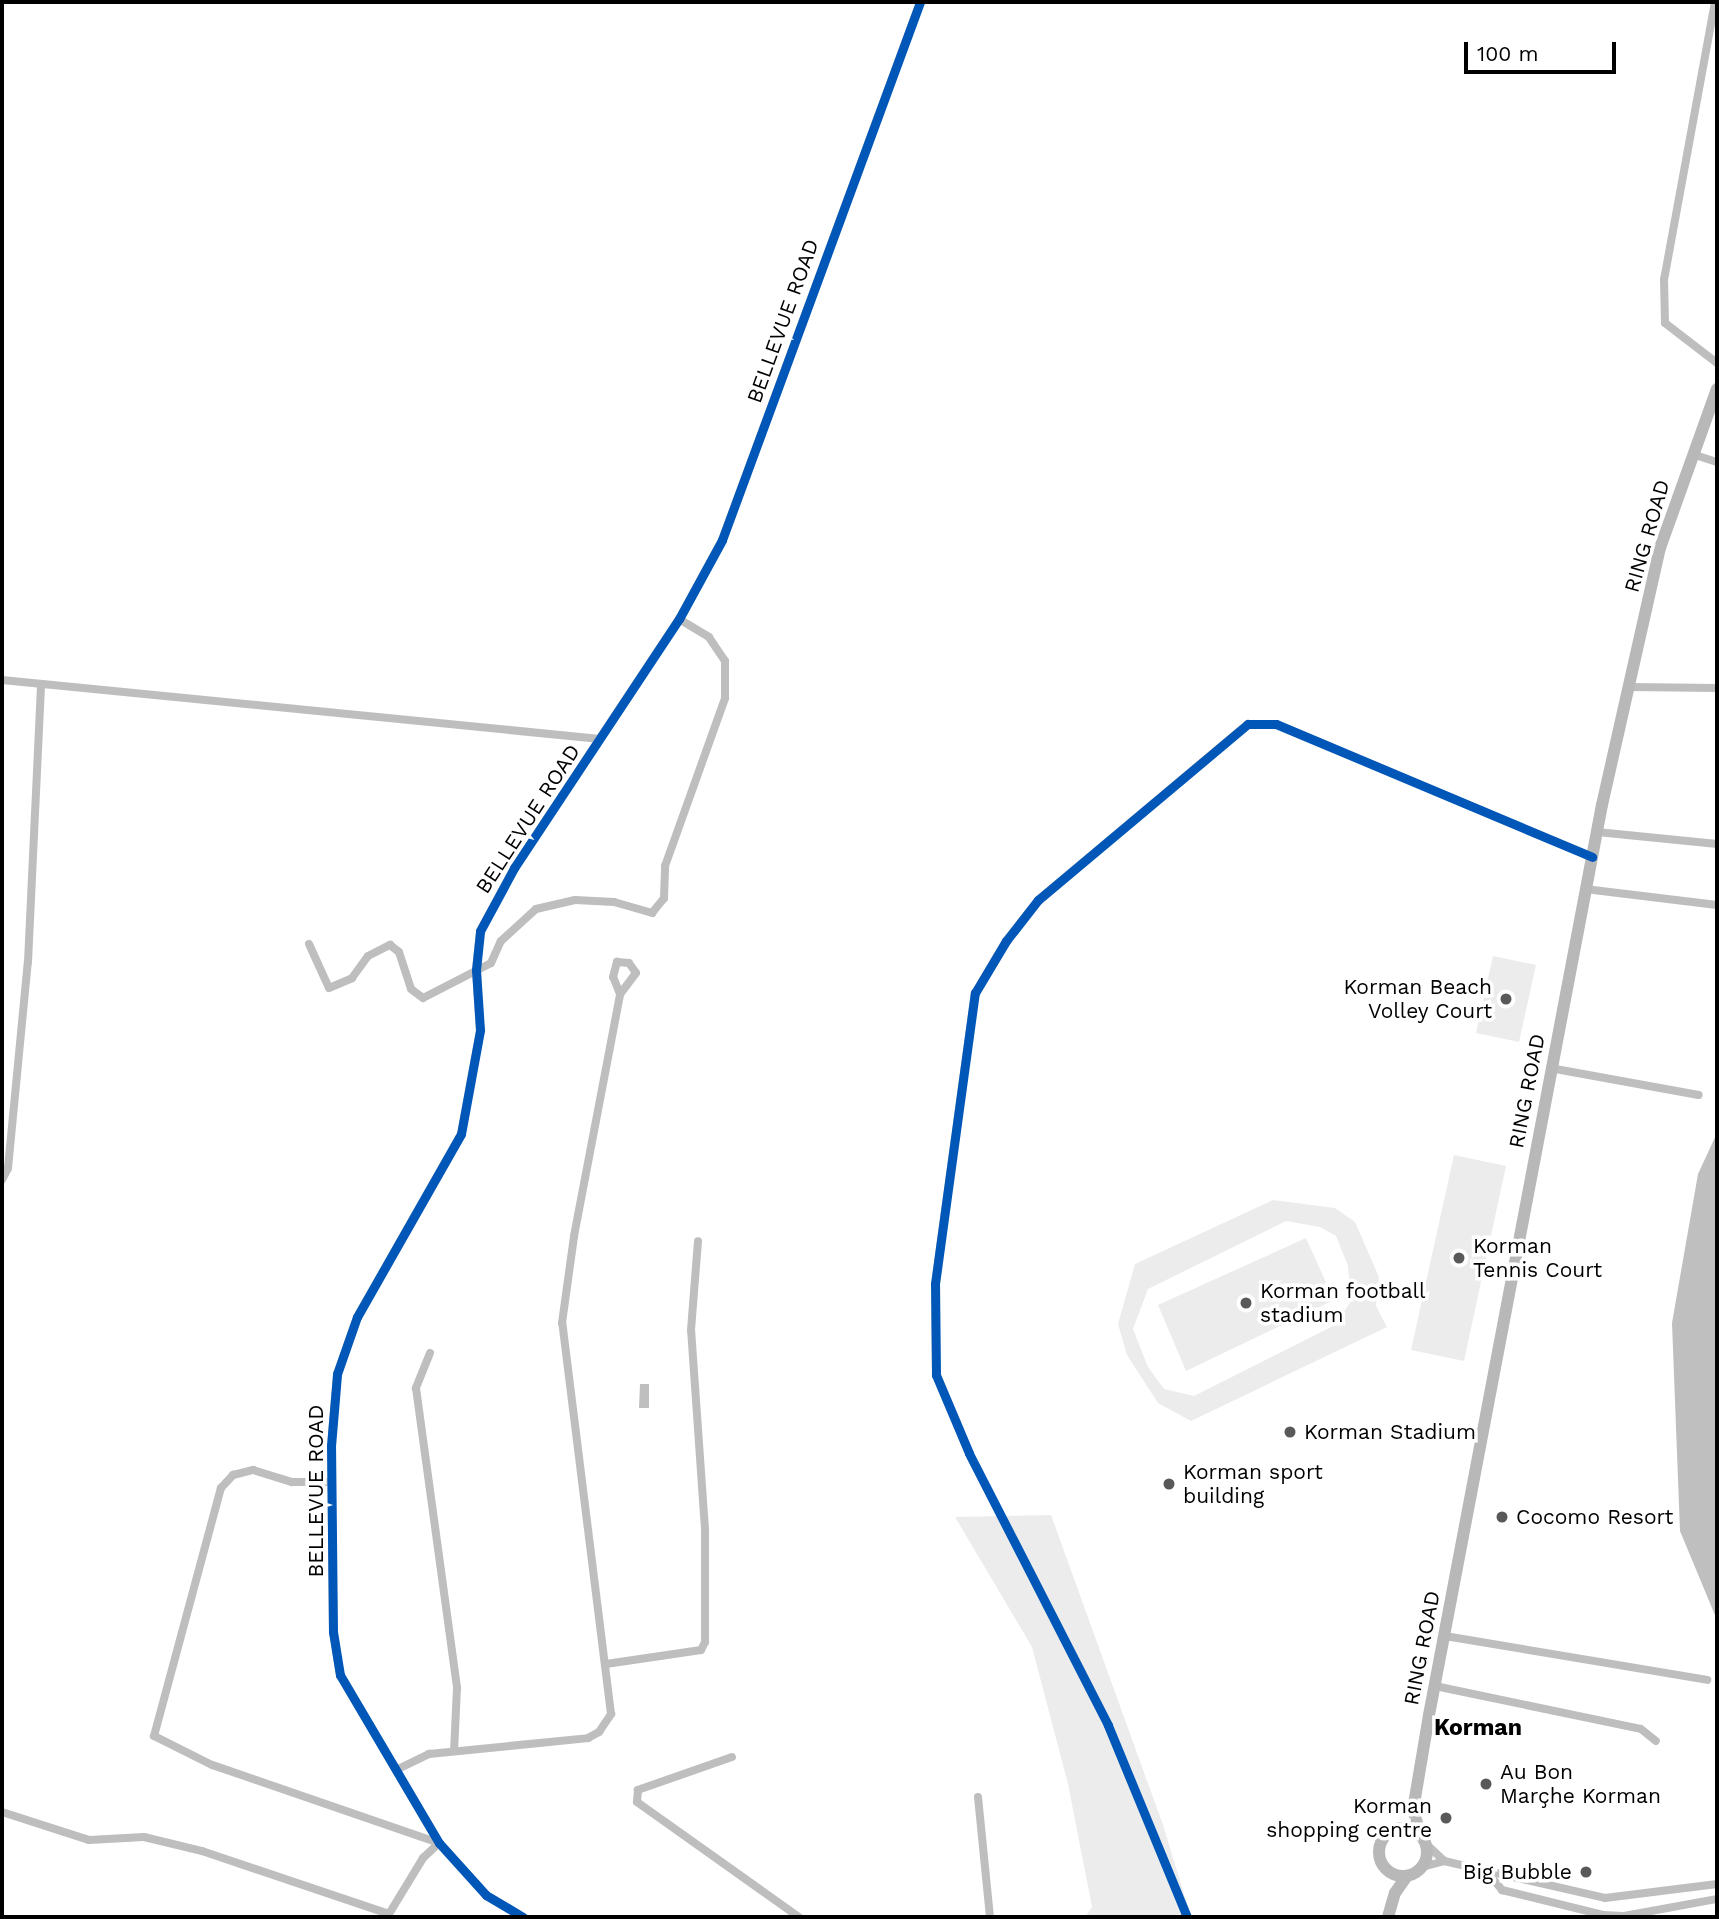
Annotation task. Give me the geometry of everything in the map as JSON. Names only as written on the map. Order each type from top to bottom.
[{"type":"main road","name":"RING ROAD","points":[[1423,1839],[1413,1810],[1585,889],[1660,548],[1717,389]]},
{"type":"main road","points":[[1392,1900],[1380,1845],[1413,1810]]},
{"type":"main road","points":[[1388,1917],[1392,1900],[1407,1876],[1422,1867],[1423,1839],[1409,1829],[1395,1829]]},
{"type":"main road","points":[[1386,1869],[1407,1876]]},
{"type":"street","name":"BELLEVUE ROAD","points":[[523,1917],[486,1895],[439,1843],[340,1675],[334,1655],[332,1410],[348,1339],[381,1271],[461,1134],[480,1030],[476,970],[480,932],[494,898],[679,619],[722,541],[920,2]]},
{"type":"street","points":[[1715,2],[1664,279],[1665,323],[1717,363]]},
{"type":"street","points":[[1692,454],[1717,462]]},
{"type":"street","points":[[309,944],[328,988],[352,978],[368,956],[390,945],[399,952],[416,996],[435,996],[461,975],[491,963],[501,941],[536,909],[575,900],[614,902],[652,914],[664,898],[665,866],[725,698],[725,661],[709,637],[679,619]]},
{"type":"street","points":[[2,680],[600,739]]},
{"type":"street","points":[[2,1180],[8,1168],[28,962],[41,684]]},
{"type":"street","points":[[1629,687],[1717,688]]},
{"type":"street","points":[[1187,1917],[1108,1725],[969,1453],[936,1375],[935,1284],[975,993],[1006,941],[1038,900],[1248,724],[1276,724],[1592,858]]},
{"type":"street","points":[[1597,832],[1717,844]]},
{"type":"street","points":[[1585,889],[1717,905]]},
{"type":"street","points":[[396,1770],[429,1754],[575,1740],[599,1732],[611,1714],[576,1457],[562,1323],[574,1236],[620,994]]},
{"type":"street","points":[[1550,1068],[1699,1095]]},
{"type":"street","points":[[606,1664],[701,1650],[705,1642],[705,1529],[691,1329],[698,1241]]},
{"type":"street","points":[[430,1353],[416,1388],[457,1688],[454,1751]]},
{"type":"street","points":[[2,1812],[89,1840],[144,1837],[202,1851],[388,1916],[423,1858],[439,1843],[212,1765],[154,1736],[221,1488],[233,1475],[253,1470],[292,1482],[331,1482]]},
{"type":"street","points":[[1445,1636],[1707,1680]]},
{"type":"street","points":[[1435,1686],[1641,1729],[1656,1741]]},
{"type":"street","points":[[732,1757],[638,1790],[637,1802],[799,1917]]},
{"type":"street","points":[[978,1797],[990,1917]]},
{"type":"street","points":[[1423,1839],[1444,1861],[1585,1895],[1625,1899],[1717,1884]]},
{"type":"street","points":[[1422,1867],[1444,1861]]},
{"type":"street","points":[[1489,1874],[1502,1890],[1582,1910],[1624,1916],[1717,1899]]},
{"type":"street","points":[[1678,1890],[1687,1905]]},
{"type":"street","points":[[1653,1894],[1656,1911]]},
{"type":"street","points":[[1582,1910],[1585,1895]]},
{"type":"street","points":[[1624,1916],[1625,1899]]},
{"type":"shaded area","name":"Korman Beach Volley Court","points":[[1493,956],[1536,965],[1519,1042],[1476,1033]]},
{"type":"shaded area","points":[[1717,1133],[1717,1620],[1680,1531],[1672,1323],[1698,1174]]},
{"type":"shaded area","name":"Korman Tennis Court","points":[[1454,1155],[1506,1166],[1464,1361],[1411,1350]]},
{"type":"shaded area","points":[[1273,1200],[1335,1208],[1355,1222],[1379,1277],[1376,1306],[1387,1327],[1191,1421],[1158,1403],[1127,1355],[1118,1324],[1135,1264]],"holes":[[[1286,1221],[1320,1227],[1336,1236],[1348,1266],[1351,1301],[1335,1325],[1194,1396],[1164,1389],[1148,1367],[1133,1329],[1148,1289]]]},
{"type":"shaded area","name":"Korman football stadium","points":[[1306,1238],[1334,1300],[1186,1371],[1158,1305]]},
{"type":"shaded area","points":[[640,1384],[649,1384],[649,1408],[639,1408]]},
{"type":"shaded area","points":[[1051,1515],[1163,1825],[1191,1917],[1085,1917],[1092,1907],[1068,1784],[1032,1647],[955,1517]]},
{"type":"cycle path","points":[[523,1917],[486,1895],[439,1843],[340,1675],[333,1632],[331,1446],[337,1374],[357,1317],[461,1134],[480,1030],[476,970],[480,931],[514,868],[679,619],[722,540],[920,2]]},
{"type":"cycle path","points":[[1187,1917],[1108,1725],[969,1453],[936,1375],[935,1284],[975,993],[1006,941],[1038,900],[1248,724],[1276,724],[1592,857]]},
{"type":"place","name":"Korman Beach Volley Court","points":[[1506,999]]},
{"type":"place","name":"Korman Tennis Court","points":[[1459,1258]]},
{"type":"place","name":"Korman football stadium","points":[[1246,1303]]},
{"type":"place","name":"Korman Stadium","points":[[1290,1432]]},
{"type":"place","name":"Korman sport building","points":[[1169,1484]]},
{"type":"place","name":"Cocomo Resort","points":[[1502,1517]]},
{"type":"place","name":"Au Bon Marçhe Korman","points":[[1486,1784]]},
{"type":"place","name":"Korman shopping centre","points":[[1446,1818]]},
{"type":"place","name":"Big Bubble","points":[[1586,1872]]},
{"type":"district","name":"Korman","points":[[1478,1728]]}]
